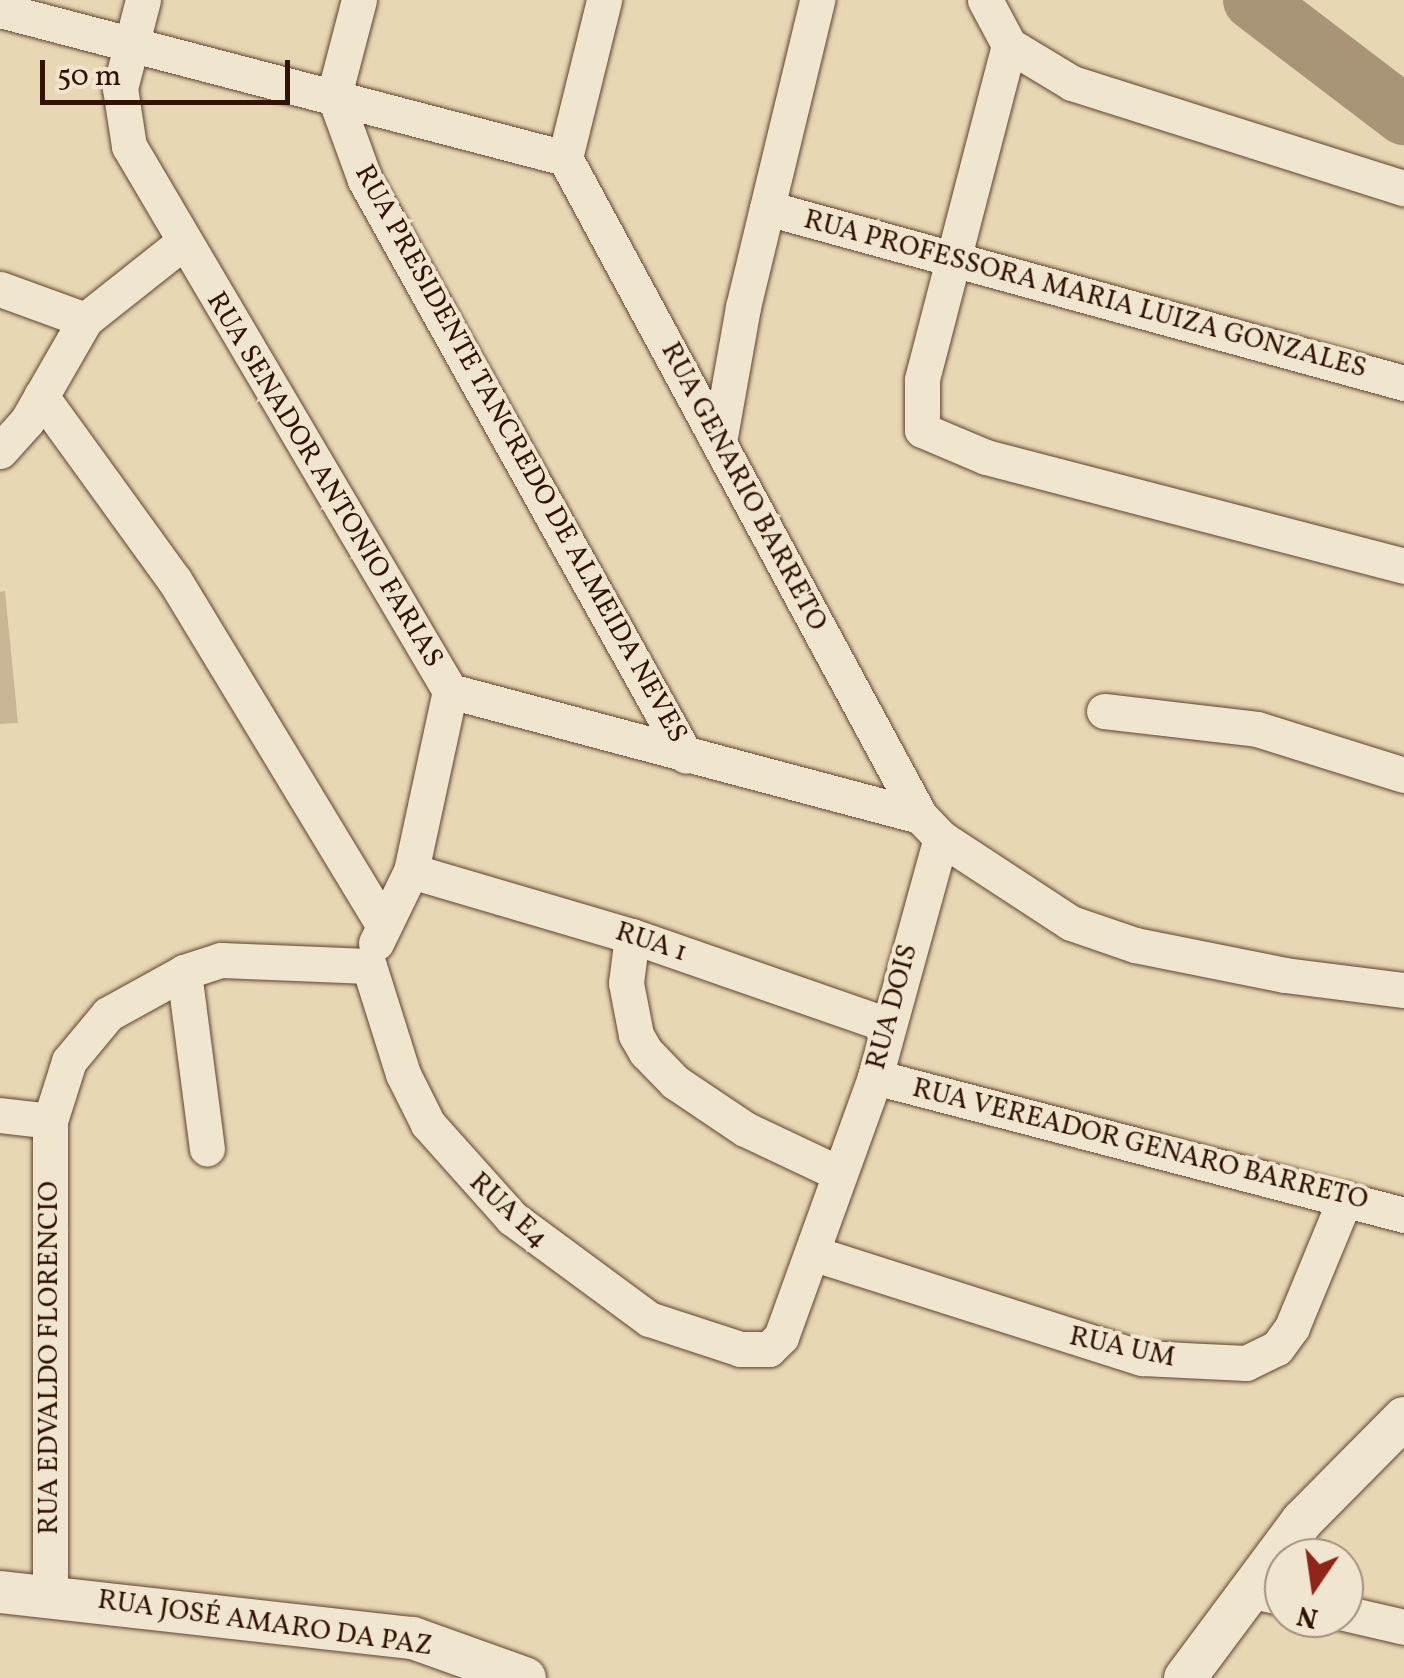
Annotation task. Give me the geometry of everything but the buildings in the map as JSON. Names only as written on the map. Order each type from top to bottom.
[{"type":"street","name":"RUA SENADOR ANTONIO FARIAS","points":[[143,0],[120,88],[121,124],[182,243],[450,691],[930,827]]},
{"type":"street","points":[[334,95],[360,0]]},
{"type":"street","points":[[0,10],[565,158],[604,0]]},
{"type":"street","points":[[719,442],[767,208],[817,0]]},
{"type":"street","points":[[984,0],[1009,45],[1046,70],[1144,109],[1404,188]]},
{"type":"street","points":[[1009,45],[922,380],[922,430],[986,457],[1404,566]]},
{"type":"street","name":"RUA PRESIDENTE TANCREDO DE ALMEIDA NEVES","points":[[334,95],[387,223],[686,756]]},
{"type":"street","name":"RUA GENARIO BARRETO","points":[[565,158],[930,827]]},
{"type":"street","name":"RUA PROFESSORA MARIA LUIZA GONZALES","points":[[767,208],[1404,382]]},
{"type":"street","points":[[0,451],[40,396],[84,320],[182,243]]},
{"type":"street","points":[[0,289],[84,320]]},
{"type":"street","points":[[40,396],[175,581],[382,923]]},
{"type":"street","points":[[369,966],[382,923],[411,871],[450,691]]},
{"type":"street","points":[[1104,711],[1258,729],[1404,776]]},
{"type":"street","points":[[930,827],[1071,922],[1135,945],[1286,976],[1404,990]]},
{"type":"street","name":"RUA DOIS","points":[[753,1350],[776,1344],[875,1077],[930,827]]},
{"type":"street","name":"RUA 1","points":[[411,871],[632,936],[887,1025]]},
{"type":"street","points":[[632,936],[626,983],[636,1035],[646,1052],[675,1082],[745,1129],[838,1172]]},
{"type":"street","name":"RUA EDVALDO FLORENCIO","points":[[50,1596],[50,1121],[69,1062],[94,1028],[184,972],[221,960],[369,966]]},
{"type":"street","name":"RUA E4","points":[[369,966],[403,1074],[428,1124],[512,1218],[649,1319],[753,1350]]},
{"type":"street","points":[[184,972],[207,1150]]},
{"type":"street","name":"RUA VEREADOR GENARO BARRETO","points":[[875,1077],[1404,1215]]},
{"type":"street","points":[[0,1115],[50,1121]]},
{"type":"street","name":"RUA UM","points":[[812,1253],[1142,1358],[1246,1363],[1277,1348],[1292,1327],[1345,1199]]},
{"type":"street","points":[[1294,1538],[1302,1521],[1404,1418]]},
{"type":"street","name":"RUA JOSÉ AMARO DA PAZ","points":[[0,1592],[413,1638],[525,1678]]},
{"type":"street","points":[[1185,1678],[1264,1598]]},
{"type":"street","points":[[1364,1617],[1404,1627]]},
{"type":"shaded area","points":[[5,591],[18,723],[0,724],[0,592]]},
{"type":"waterway","points":[[1253,0],[1404,115]]}]
